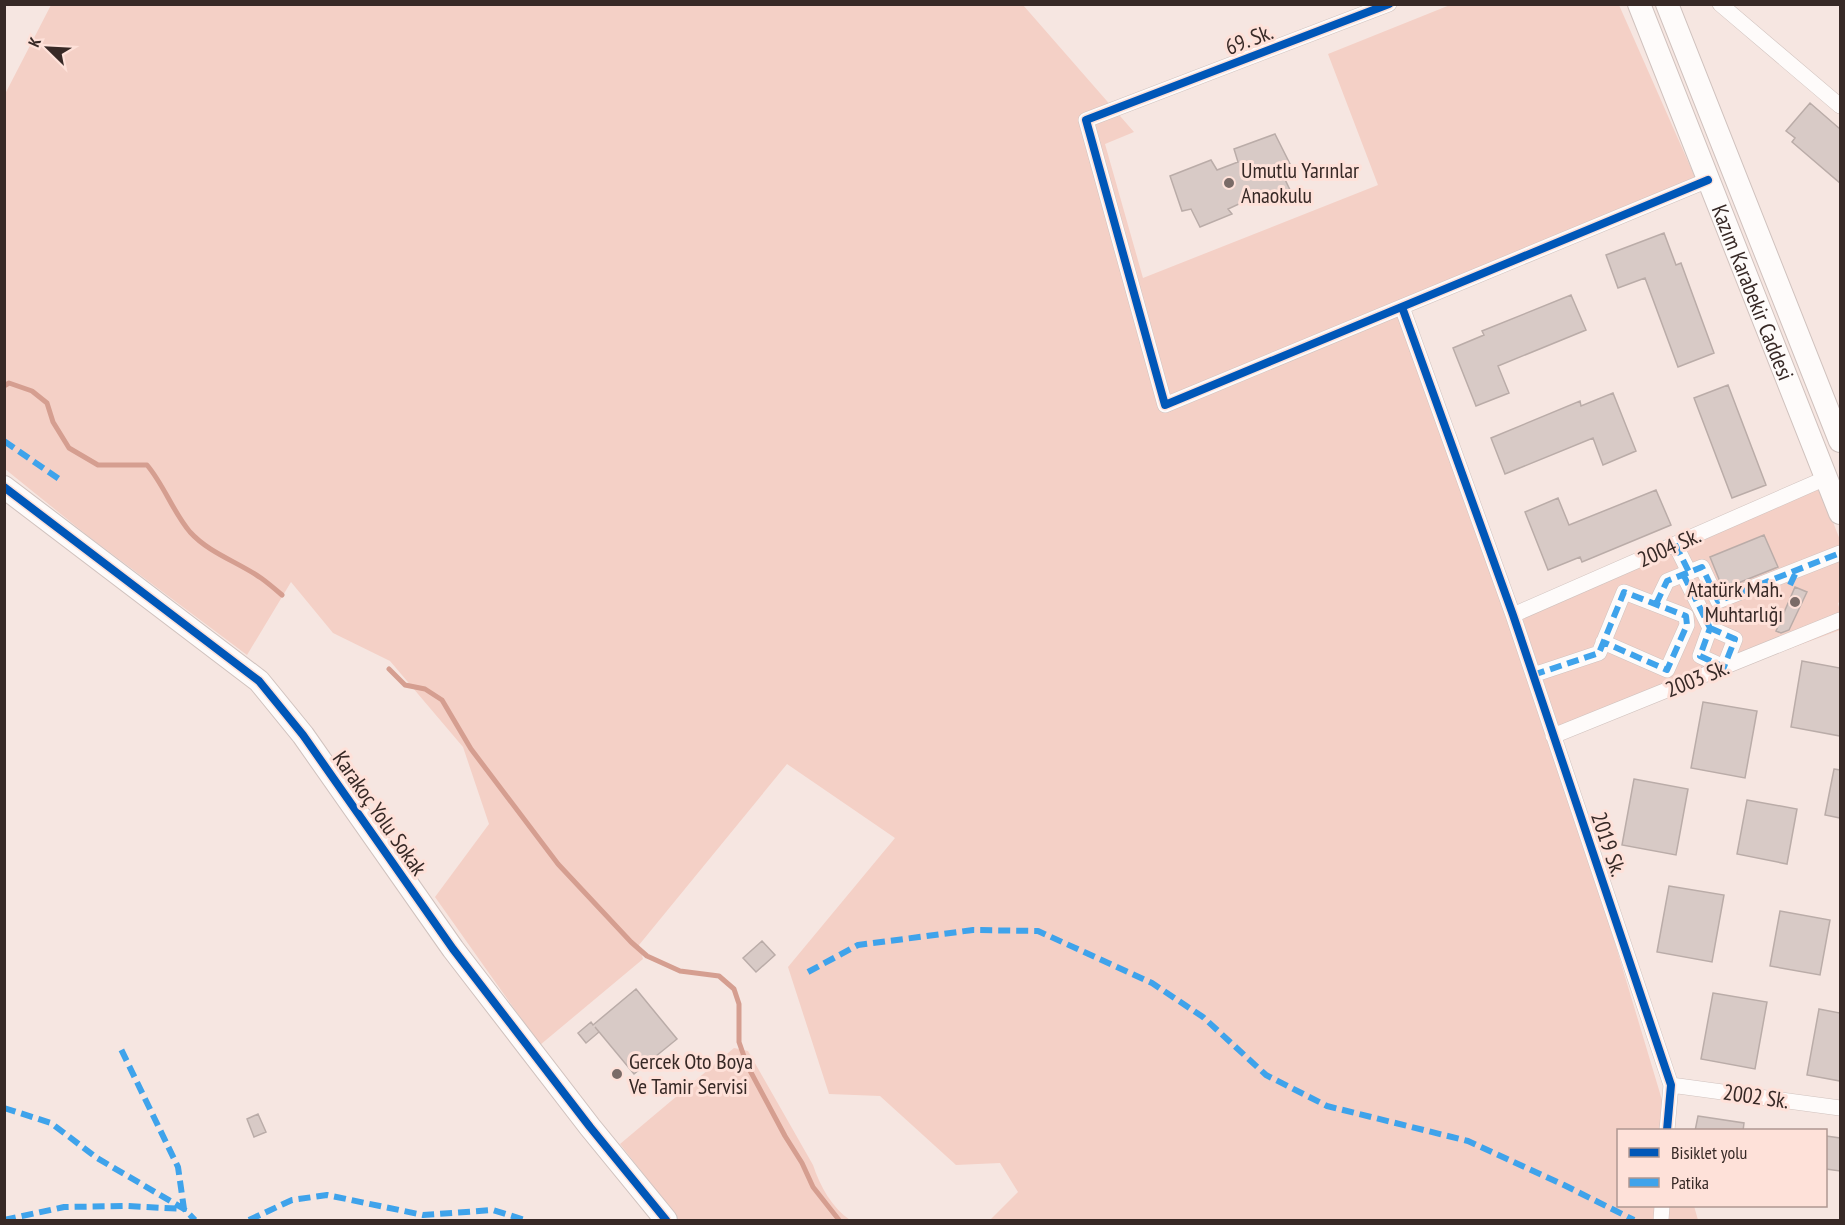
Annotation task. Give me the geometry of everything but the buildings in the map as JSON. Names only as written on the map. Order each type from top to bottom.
[{"type":"street","name":"Kazım Karabekir Caddesi","points":[[1639,4],[1840,513]]},
{"type":"street","name":"Kazım Karabekir Caddesi","points":[[1668,4],[1840,441]]},
{"type":"street","points":[[1720,4],[1840,106]]},
{"type":"street","name":"69. Sk.","points":[[1387,5],[1086,120],[1165,405],[1402,307]]},
{"type":"street","points":[[1402,307],[1708,180]]},
{"type":"street","name":"2019 Sk.","points":[[1402,307],[1513,615],[1671,1084]]},
{"type":"street","name":"2004 Sk.","points":[[1513,615],[1826,478]]},
{"type":"street","name":"Karakoç Yolu Sokak","points":[[4,487],[259,681],[303,735],[453,949],[590,1127],[666,1221]]},
{"type":"street","points":[[1675,544],[1710,628],[1735,639],[1724,667],[1700,656],[1710,628]]},
{"type":"street","points":[[1656,604],[1667,581],[1702,567],[1718,601],[1840,553]]},
{"type":"street","points":[[1790,585],[1797,570]]},
{"type":"street","points":[[1533,675],[1599,653],[1624,592],[1686,616],[1687,625],[1667,670],[1604,642]]},
{"type":"street","name":"2003 Sk.","points":[[1553,736],[1840,620]]},
{"type":"street","points":[[1668,1129],[1671,1084]]},
{"type":"street","name":"2002 Sk.","points":[[1671,1084],[1840,1108]]},
{"type":"shaded area","points":[[51,5],[1023,5],[1134,132],[1105,144],[1143,278],[1378,185],[1328,54],[1450,5],[1619,5],[1698,184],[1402,307],[1513,615],[1817,481],[1840,540],[1840,602],[1838,603],[1840,630],[1553,736],[1671,1129],[1617,1129],[1617,1207],[1694,1207],[1698,1220],[990,1220],[1018,1192],[1000,1163],[956,1165],[880,1096],[829,1094],[788,967],[895,838],[787,764],[639,945],[643,959],[540,1045],[435,897],[489,824],[463,747],[390,661],[333,633],[291,582],[247,655],[88,536],[5,469],[4,96]]},
{"type":"shaded area","points":[[734,1048],[748,1051],[813,1165],[827,1196],[850,1220],[679,1220],[620,1144]]},
{"type":"waterway","points":[[4,386],[9,383],[32,391],[47,403],[53,422],[69,448],[98,465],[147,465],[190,532],[215,552],[252,572],[282,595]]},
{"type":"waterway","points":[[389,669],[405,685],[425,689],[442,700],[471,749],[558,864],[631,942],[647,956],[680,971],[719,976],[734,989],[739,1004],[739,1042],[747,1065],[813,1187],[839,1220]]},
{"type":"marked path","points":[[4,441],[62,481]]},
{"type":"marked path","points":[[1675,544],[1689,572]]},
{"type":"marked path","points":[[1656,604],[1667,581],[1702,567],[1718,601],[1840,553]]},
{"type":"marked path","points":[[1790,585],[1797,570]]},
{"type":"marked path","points":[[1683,574],[1710,628],[1700,656],[1724,667],[1735,639],[1710,628]]},
{"type":"marked path","points":[[1533,675],[1599,653],[1624,592],[1686,616],[1687,625],[1667,670],[1603,642]]},
{"type":"marked path","points":[[808,972],[858,945],[973,930],[1038,931],[1152,983],[1203,1017],[1266,1075],[1327,1106],[1468,1141],[1634,1220]]},
{"type":"marked path","points":[[4,1220],[64,1207],[127,1206],[184,1209],[178,1167],[120,1047]]},
{"type":"marked path","points":[[4,1108],[51,1123],[97,1158],[184,1209],[195,1220]]},
{"type":"marked path","points":[[249,1220],[292,1200],[327,1195],[423,1215],[493,1210],[525,1220]]},
{"type":"cycle path","points":[[1389,4],[1086,120],[1165,405],[1708,180]]},
{"type":"cycle path","points":[[1402,307],[1513,615],[1671,1085],[1667,1129]]},
{"type":"cycle path","points":[[4,487],[259,681],[303,735],[453,949],[590,1127],[666,1220]]},
{"type":"place","name":"Umutlu Yarınlar Anaokulu","points":[[1229,183]]},
{"type":"place","name":"Atatürk Mah. Muhtarlığı","points":[[1795,602]]},
{"type":"place","name":"Gercek Oto Boya Ve Tamir Servisi","points":[[617,1074]]}]
